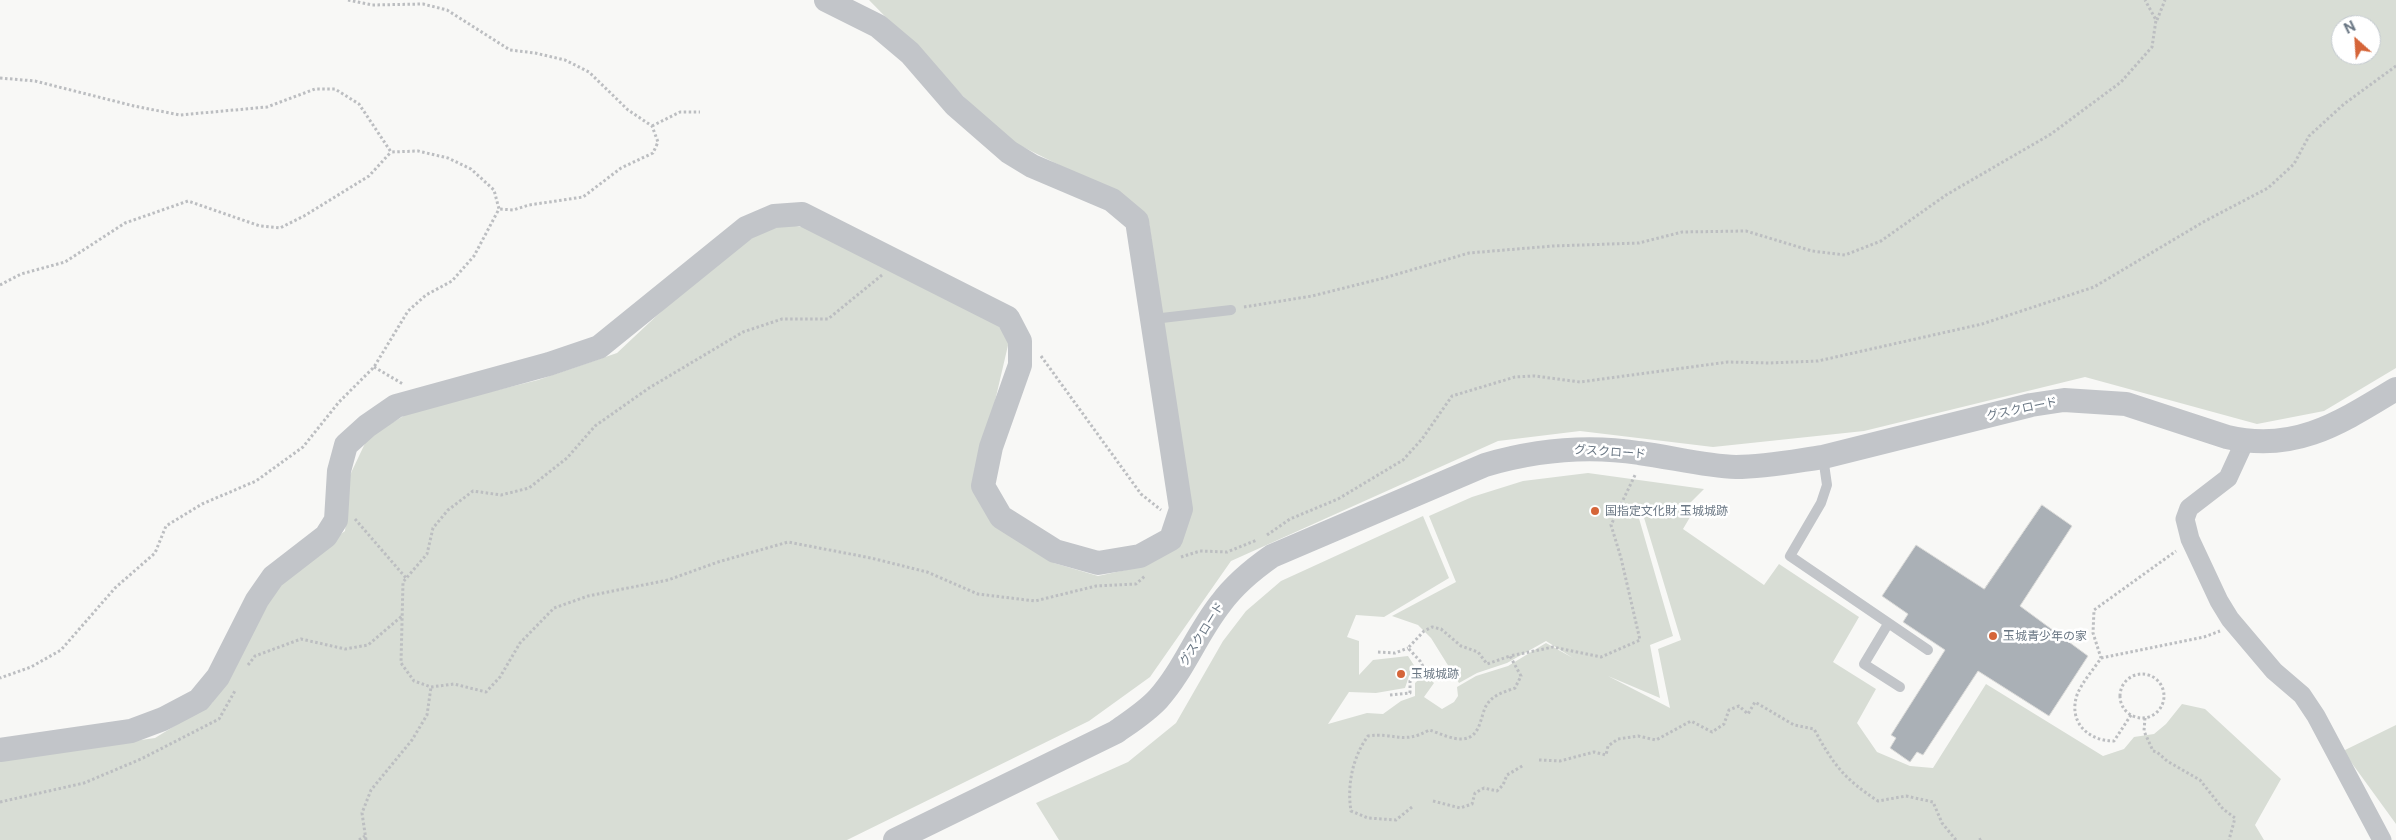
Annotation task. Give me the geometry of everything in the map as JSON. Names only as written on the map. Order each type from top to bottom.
[{"type":"street","points":[[0,750],[131,731],[163,719],[199,700],[218,677],[257,600],[273,577],[326,536],[336,520],[338,471],[346,445],[367,426],[396,406],[549,364],[599,347],[746,228],[774,216],[802,214],[1008,318],[1020,341],[1020,365],[991,447],[983,486],[1001,517],[1055,551],[1098,563],[1140,556],[1171,539],[1181,509],[1137,221],[1112,200],[1032,166],[1009,152],[955,105],[910,53],[878,26],[849,6],[826,0]]},
{"type":"street","name":"グスクロード","points":[[895,840],[1116,732],[1143,712],[1156,700],[1184,664],[1220,603],[1250,571],[1272,556],[1460,474],[1516,456],[1584,448],[1636,452],[1736,467],[1823,457],[2031,405],[2064,400],[2126,404],[2227,437],[2245,441],[2279,442],[2326,430],[2396,389]]},
{"type":"street","points":[[2245,441],[2228,478],[2189,508],[2185,519],[2191,543],[2219,601],[2235,625],[2274,672],[2302,695],[2382,840]]},
{"type":"lane","points":[[1153,319],[1231,310]]},
{"type":"lane","points":[[1823,457],[1827,485],[1821,503],[1790,556],[1928,650]]},
{"type":"lane","points":[[1888,624],[1864,664],[1900,687]]},
{"type":"path","points":[[348,0],[372,5],[423,4],[446,10],[510,50],[565,60],[588,72],[628,110],[652,126],[658,142],[653,153],[621,168],[583,197],[529,205],[513,210],[499,208]]},
{"type":"path","points":[[2145,0],[2156,20],[2156,25]]},
{"type":"path","points":[[1231,310],[1312,296],[1469,254],[1553,246],[1639,243],[1682,232],[1746,231],[1812,251],[1845,256],[1881,241],[1946,194],[2051,134],[2121,82],[2152,47],[2156,25],[2165,0]]},
{"type":"path","points":[[1164,543],[1176,558],[1200,551],[1227,552],[1258,540],[1290,519],[1338,499],[1403,460],[1422,440],[1452,396],[1515,377],[1535,376],[1580,382],[1728,362],[1818,361],[1982,324],[2094,288],[2205,222],[2268,188],[2294,164],[2309,136],[2344,104],[2396,66]]},
{"type":"path","points":[[0,78],[35,81],[134,106],[180,115],[267,107],[315,89],[335,89],[359,104],[392,152]]},
{"type":"path","points":[[652,126],[680,112],[700,112]]},
{"type":"path","points":[[0,285],[21,274],[66,262],[125,223],[188,202],[260,226],[280,228],[304,216],[369,176],[392,152],[418,151],[448,158],[472,169],[494,190],[499,208],[474,256],[452,281],[426,295],[408,311],[374,367],[339,402],[303,447],[256,482],[202,504],[166,526],[155,553],[116,588],[61,650],[31,667],[0,678]]},
{"type":"path","points":[[900,263],[828,319],[808,321],[782,319],[743,332],[649,388],[595,426],[567,458],[529,488],[501,495],[473,491],[448,510],[433,528],[427,554],[403,582],[401,663],[414,681],[431,687],[454,684],[486,692],[500,677],[520,642],[554,608],[588,596],[668,580],[718,562],[788,542],[870,558],[928,572],[978,594],[1035,601],[1096,586],[1136,584],[1150,571]]},
{"type":"path","points":[[1020,341],[1029,341],[1141,494],[1176,523]]},
{"type":"path","points":[[1378,652],[1396,652],[1408,648],[1424,631],[1432,627],[1441,629],[1461,646],[1478,652],[1487,664],[1510,656],[1553,647],[1600,657],[1640,640],[1621,558],[1611,525],[1636,472],[1636,452]]},
{"type":"path","points":[[337,498],[406,578]]},
{"type":"path","points":[[2101,658],[2093,633],[2094,610],[2163,558],[2191,543]]},
{"type":"path","points":[[2131,715],[2114,741],[2101,741],[2086,734],[2075,712],[2078,694],[2101,658],[2204,637],[2235,625]]},
{"type":"path","points":[[1390,696],[1410,693],[1410,682],[1425,670],[1420,661],[1408,648]]},
{"type":"path","points":[[1412,807],[1396,820],[1368,818],[1351,811],[1348,792],[1360,747],[1368,736],[1383,734],[1404,739],[1417,737],[1429,730],[1463,739],[1474,734],[1482,722],[1486,706],[1498,694],[1515,688],[1521,676],[1510,656]]},
{"type":"path","points":[[2134,676],[2149,676],[2160,685],[2163,698],[2158,711],[2144,718],[2131,715],[2121,705],[2120,698],[2123,684],[2134,676]]},
{"type":"path","points":[[358,840],[365,838],[362,813],[371,790],[412,740],[427,715],[431,687]]},
{"type":"path","points":[[1539,760],[1560,761],[1594,752],[1606,754],[1608,746],[1618,739],[1638,736],[1656,740],[1691,721],[1712,732],[1724,724],[1728,710],[1739,706],[1748,714],[1755,702],[1794,725],[1814,729],[1829,756],[1852,784],[1878,801],[1906,796],[1932,802],[1942,823],[1956,840]]},
{"type":"path","points":[[2144,718],[2144,731],[2153,751],[2158,752],[2167,761],[2200,780],[2223,809],[2235,818],[2229,840]]},
{"type":"path","points":[[1433,802],[1460,808],[1472,804],[1475,793],[1484,788],[1497,791],[1503,785],[1507,775],[1524,765]]},
{"type":"shaded area","points":[[869,0],[2396,0],[2396,368],[2324,411],[2257,424],[2085,377],[1864,431],[1713,447],[1580,431],[1498,441],[1231,561],[1150,677],[1089,721],[847,840],[0,840],[0,760],[155,738],[212,703],[272,585],[345,531],[350,475],[368,437],[412,411],[538,380],[617,353],[716,260],[777,223],[815,229],[991,314],[1009,341],[992,414],[974,472],[1002,531],[1054,563],[1098,576],[1144,566],[1189,504],[1149,223],[1131,201],[1003,137]]},
{"type":"shaded area","points":[[1588,473],[1704,489],[1689,504],[1636,508],[1673,636],[1650,645],[1660,698],[1608,676],[1670,708],[1658,649],[1681,640],[1642,511],[1696,507],[1683,529],[1764,585],[1779,564],[1859,617],[1833,662],[1876,689],[1857,723],[1877,752],[1910,766],[1933,768],[1986,684],[2103,756],[2124,749],[2134,737],[2154,734],[2166,724],[2182,704],[2205,709],[2281,779],[2255,825],[2264,840],[1059,840],[1036,803],[1128,762],[1176,723],[1223,641],[1246,611],[1281,581],[1423,516],[1449,578],[1384,617],[1356,615],[1347,637],[1359,641],[1359,675],[1373,660],[1408,656],[1417,670],[1409,676],[1405,688],[1376,693],[1349,692],[1328,724],[1367,713],[1383,714],[1401,701],[1415,696],[1415,683],[1425,674],[1434,683],[1424,697],[1442,709],[1454,702],[1458,696],[1457,687],[1476,676],[1508,666],[1546,643],[1573,658],[1546,641],[1507,663],[1477,673],[1459,683],[1431,638],[1418,625],[1392,616],[1456,582],[1429,516],[1472,497],[1523,481]]},
{"type":"shaded area","points":[[2396,725],[2396,824],[2343,751]]},
{"type":"building","name":"玉城青少年の家","points":[[2042,505],[2072,526],[2020,606],[2088,656],[2049,716],[1978,671],[1923,755],[1917,752],[1910,762],[1890,748],[1896,738],[1891,735],[1945,650],[1903,622],[1908,614],[1882,596],[1916,545],[1984,589]]},
{"type":"place","name":"国指定文化財 玉城城跡","points":[[1595,511]]},
{"type":"place","name":"玉城青少年の家","points":[[1993,636]]},
{"type":"place","name":"玉城城跡","points":[[1401,674]]}]
